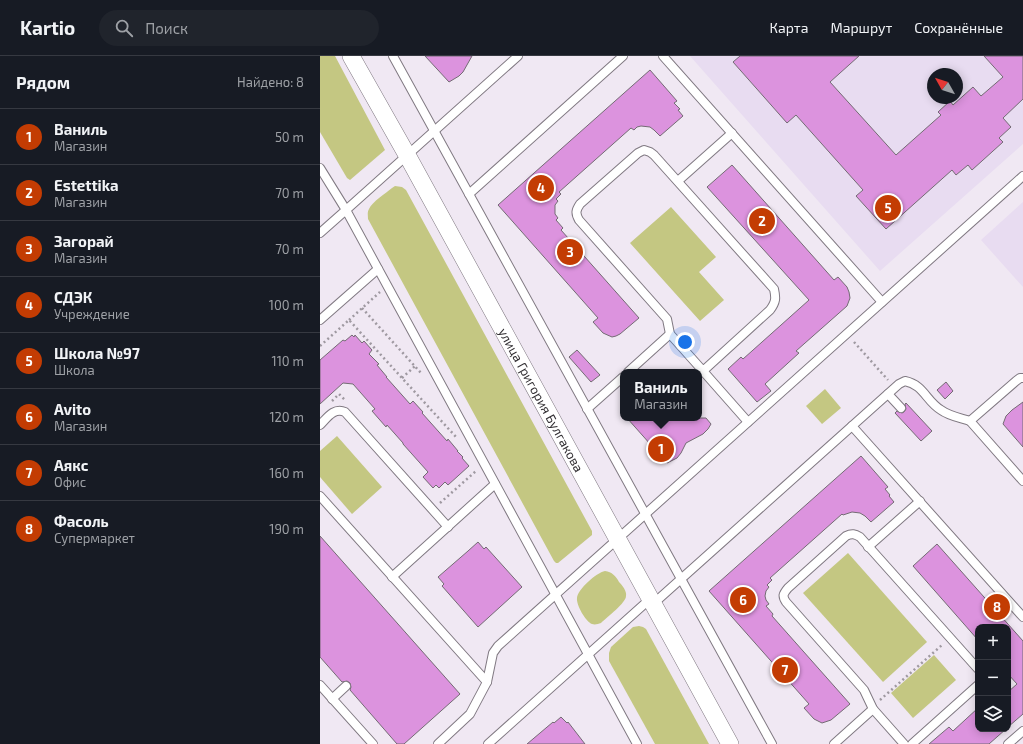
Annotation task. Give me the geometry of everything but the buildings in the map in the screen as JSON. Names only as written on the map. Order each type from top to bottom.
[{"type":"street","name":"улица Григория Булгакова","points":[[351,56],[730,744]]},
{"type":"lane","points":[[393,56],[772,744]]},
{"type":"lane","points":[[320,233],[518,56]]},
{"type":"lane","points":[[469,194],[623,56]]},
{"type":"lane","points":[[663,56],[882,302]]},
{"type":"lane","points":[[678,181],[732,133]]},
{"type":"lane","points":[[701,369],[670,334],[667,319],[576,215],[576,210],[580,204],[638,152],[644,150],[654,155],[774,289],[776,296],[775,304],[770,310],[703,371],[748,422]]},
{"type":"lane","points":[[320,168],[346,210],[637,744]]},
{"type":"lane","points":[[438,744],[470,714],[487,682],[493,653],[498,646],[748,422],[767,400],[846,334],[1023,176]]},
{"type":"lane","points":[[320,320],[378,270]]},
{"type":"lane","points":[[631,369],[670,334]]},
{"type":"lane","points":[[970,421],[1016,381],[1023,378]]},
{"type":"lane","points":[[587,409],[620,380]]},
{"type":"lane","points":[[488,744],[588,654],[681,579],[899,384],[905,381],[918,386],[941,411],[970,421],[1023,480]]},
{"type":"lane","points":[[888,394],[901,408]]},
{"type":"lane","points":[[320,425],[335,411],[340,410],[345,412],[448,527]]},
{"type":"lane","points":[[852,426],[1023,617]]},
{"type":"lane","points":[[392,577],[495,484]]},
{"type":"lane","points":[[320,496],[487,682]]},
{"type":"lane","points":[[868,547],[920,501]]},
{"type":"lane","points":[[904,744],[872,708],[864,690],[783,598],[784,593],[788,588],[846,536],[855,534],[860,537],[975,667]]},
{"type":"lane","points":[[320,685],[373,744]]},
{"type":"lane","points":[[332,699],[346,686]]},
{"type":"lane","points":[[912,744],[975,687]]},
{"type":"lane","points":[[834,744],[872,708]]},
{"type":"lane","points":[[1008,744],[1023,731]]},
{"type":"path","points":[[320,346],[386,285]]},
{"type":"path","points":[[362,308],[425,378]]},
{"type":"path","points":[[349,320],[460,441],[454,428]]},
{"type":"path","points":[[846,334],[895,388]]},
{"type":"path","points":[[402,378],[415,366]]},
{"type":"path","points":[[330,403],[339,394],[350,406]]},
{"type":"path","points":[[439,504],[476,471],[473,465]]},
{"type":"path","points":[[872,708],[950,638]]},
{"type":"shaded area","points":[[690,56],[1023,56],[1023,144],[880,271]]},
{"type":"shaded area","points":[[1023,202],[1023,287],[981,240]]},
{"type":"green space","points":[[320,56],[335,56],[385,150],[350,180],[347,178],[320,132]]},
{"type":"green space","points":[[395,186],[402,187],[406,190],[592,531],[592,535],[558,563],[554,561],[368,219],[368,211],[373,203]]},
{"type":"green space","points":[[671,207],[716,257],[699,272],[724,300],[700,321],[630,243]]},
{"type":"green space","points":[[825,389],[841,408],[822,424],[806,406]]},
{"type":"green space","points":[[337,436],[382,487],[352,514],[320,477],[320,451]]},
{"type":"green space","points":[[848,553],[927,642],[883,682],[803,593]]},
{"type":"green space","points":[[605,571],[612,573],[615,576],[624,588],[626,596],[620,606],[601,623],[593,624],[587,620],[582,613],[578,605],[577,598],[578,594],[588,582],[601,572]]},
{"type":"green space","points":[[639,626],[646,629],[709,744],[655,744],[609,661],[611,647],[633,627]]},
{"type":"green space","points":[[934,655],[956,680],[913,718],[891,693]]},
{"type":"place","name":"СДЭК","points":[[541,188]]},
{"type":"place","name":"Школа №97","points":[[888,208]]},
{"type":"place","name":"Estettika","points":[[762,221]]},
{"type":"place","name":"Загорай","points":[[570,252]]},
{"type":"place","name":"Ваниль","points":[[661,449]]},
{"type":"place","name":"Avito","points":[[743,600]]},
{"type":"place","name":"Фасоль","points":[[997,607]]},
{"type":"place","name":"Аякс","points":[[785,670]]}]
